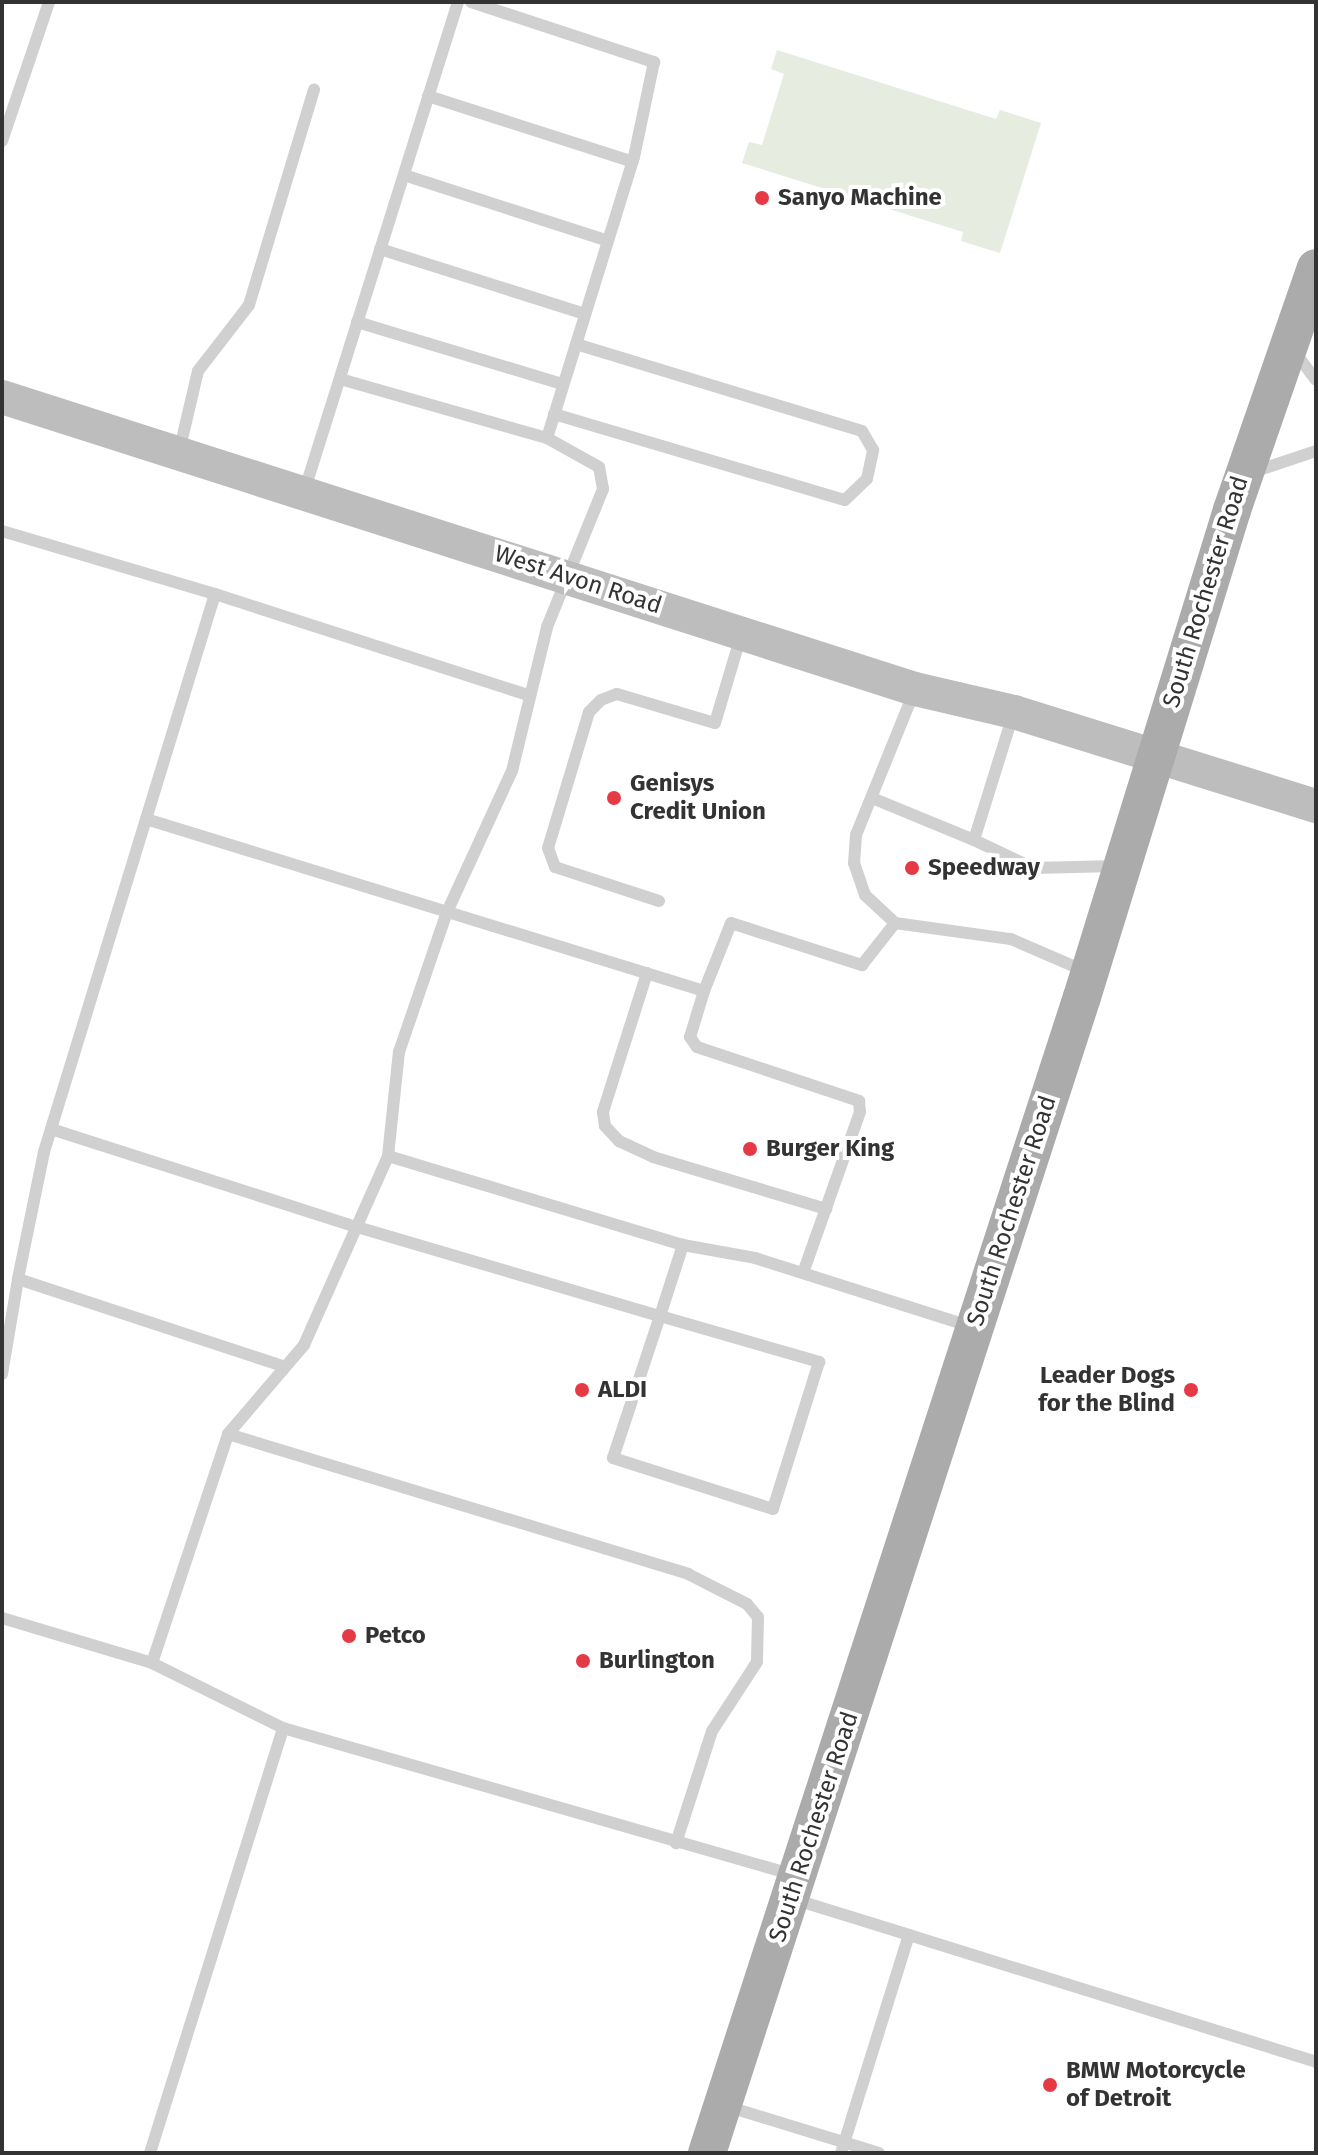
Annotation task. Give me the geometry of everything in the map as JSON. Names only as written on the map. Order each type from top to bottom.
[{"type":"main road","name":"South Rochester Road","points":[[707,2153],[1089,972],[1243,475],[1287,341],[1316,268]]},
{"type":"main road","name":"West Avon Road","points":[[2,397],[915,689],[1014,712],[1316,806]]},
{"type":"lane","points":[[2,141],[49,2]]},
{"type":"lane","points":[[304,492],[458,2]]},
{"type":"lane","points":[[471,2],[654,62],[633,162],[547,438]]},
{"type":"lane","points":[[179,452],[198,371],[249,305],[314,90]]},
{"type":"lane","points":[[428,96],[633,162]]},
{"type":"lane","points":[[404,175],[608,241]]},
{"type":"lane","points":[[380,249],[585,314]]},
{"type":"lane","points":[[357,322],[563,384]]},
{"type":"lane","points":[[1287,341],[1316,380]]},
{"type":"lane","points":[[554,414],[845,500],[867,479],[873,450],[862,431],[576,344]]},
{"type":"lane","points":[[152,1663],[228,1434],[304,1345],[388,1156],[399,1052],[447,912],[512,771],[527,695],[568,576],[603,489],[599,467],[547,438],[340,379]]},
{"type":"lane","points":[[1243,475],[1316,451]]},
{"type":"lane","points":[[2,531],[215,594],[527,695]]},
{"type":"lane","points":[[2,1374],[18,1279],[51,1129],[215,594]]},
{"type":"lane","points":[[659,901],[555,867],[548,848],[589,712],[601,700],[617,694],[715,723],[742,633]]},
{"type":"lane","points":[[915,689],[856,835],[854,863],[865,895],[895,923],[1011,939],[1089,972]]},
{"type":"lane","points":[[974,840],[1014,712]]},
{"type":"lane","points":[[872,798],[1033,868],[1122,865]]},
{"type":"lane","points":[[146,819],[704,991]]},
{"type":"lane","points":[[803,1273],[860,1112],[859,1101],[697,1047],[690,1037],[731,923],[862,965],[895,923]]},
{"type":"lane","points":[[647,973],[603,1112],[605,1126],[619,1141],[653,1157],[826,1209]]},
{"type":"lane","points":[[51,1129],[357,1227],[660,1316],[819,1362],[773,1509],[613,1458],[660,1316],[683,1245]]},
{"type":"lane","points":[[388,1156],[683,1245],[755,1258],[975,1328]]},
{"type":"lane","points":[[18,1279],[283,1366]]},
{"type":"lane","points":[[228,1434],[688,1574],[747,1604],[758,1617],[757,1662],[712,1731],[676,1843]]},
{"type":"lane","points":[[2,1618],[152,1663],[283,1728],[676,1843],[794,1887],[909,1935],[1316,2062]]},
{"type":"lane","points":[[150,2153],[283,1728]]},
{"type":"lane","points":[[842,2148],[909,1935]]},
{"type":"lane","points":[[723,2105],[842,2148],[879,2153]]},
{"type":"shaded area","points":[[777,50],[996,119],[1000,110],[1041,123],[1000,253],[961,241],[963,232],[742,163],[749,142],[762,145],[784,74],[771,69]]},
{"type":"place","name":"Sanyo Machine","points":[[762,198]]},
{"type":"place","name":"Genisys Credit Union","points":[[614,798]]},
{"type":"place","name":"Speedway","points":[[912,868]]},
{"type":"place","name":"Burger King","points":[[750,1149]]},
{"type":"place","name":"ALDI","points":[[582,1390]]},
{"type":"place","name":"Leader Dogs for the Blind","points":[[1191,1390]]},
{"type":"place","name":"Petco","points":[[349,1636]]},
{"type":"place","name":"Burlington","points":[[583,1661]]},
{"type":"place","name":"BMW Motorcycle of Detroit","points":[[1050,2085]]}]
